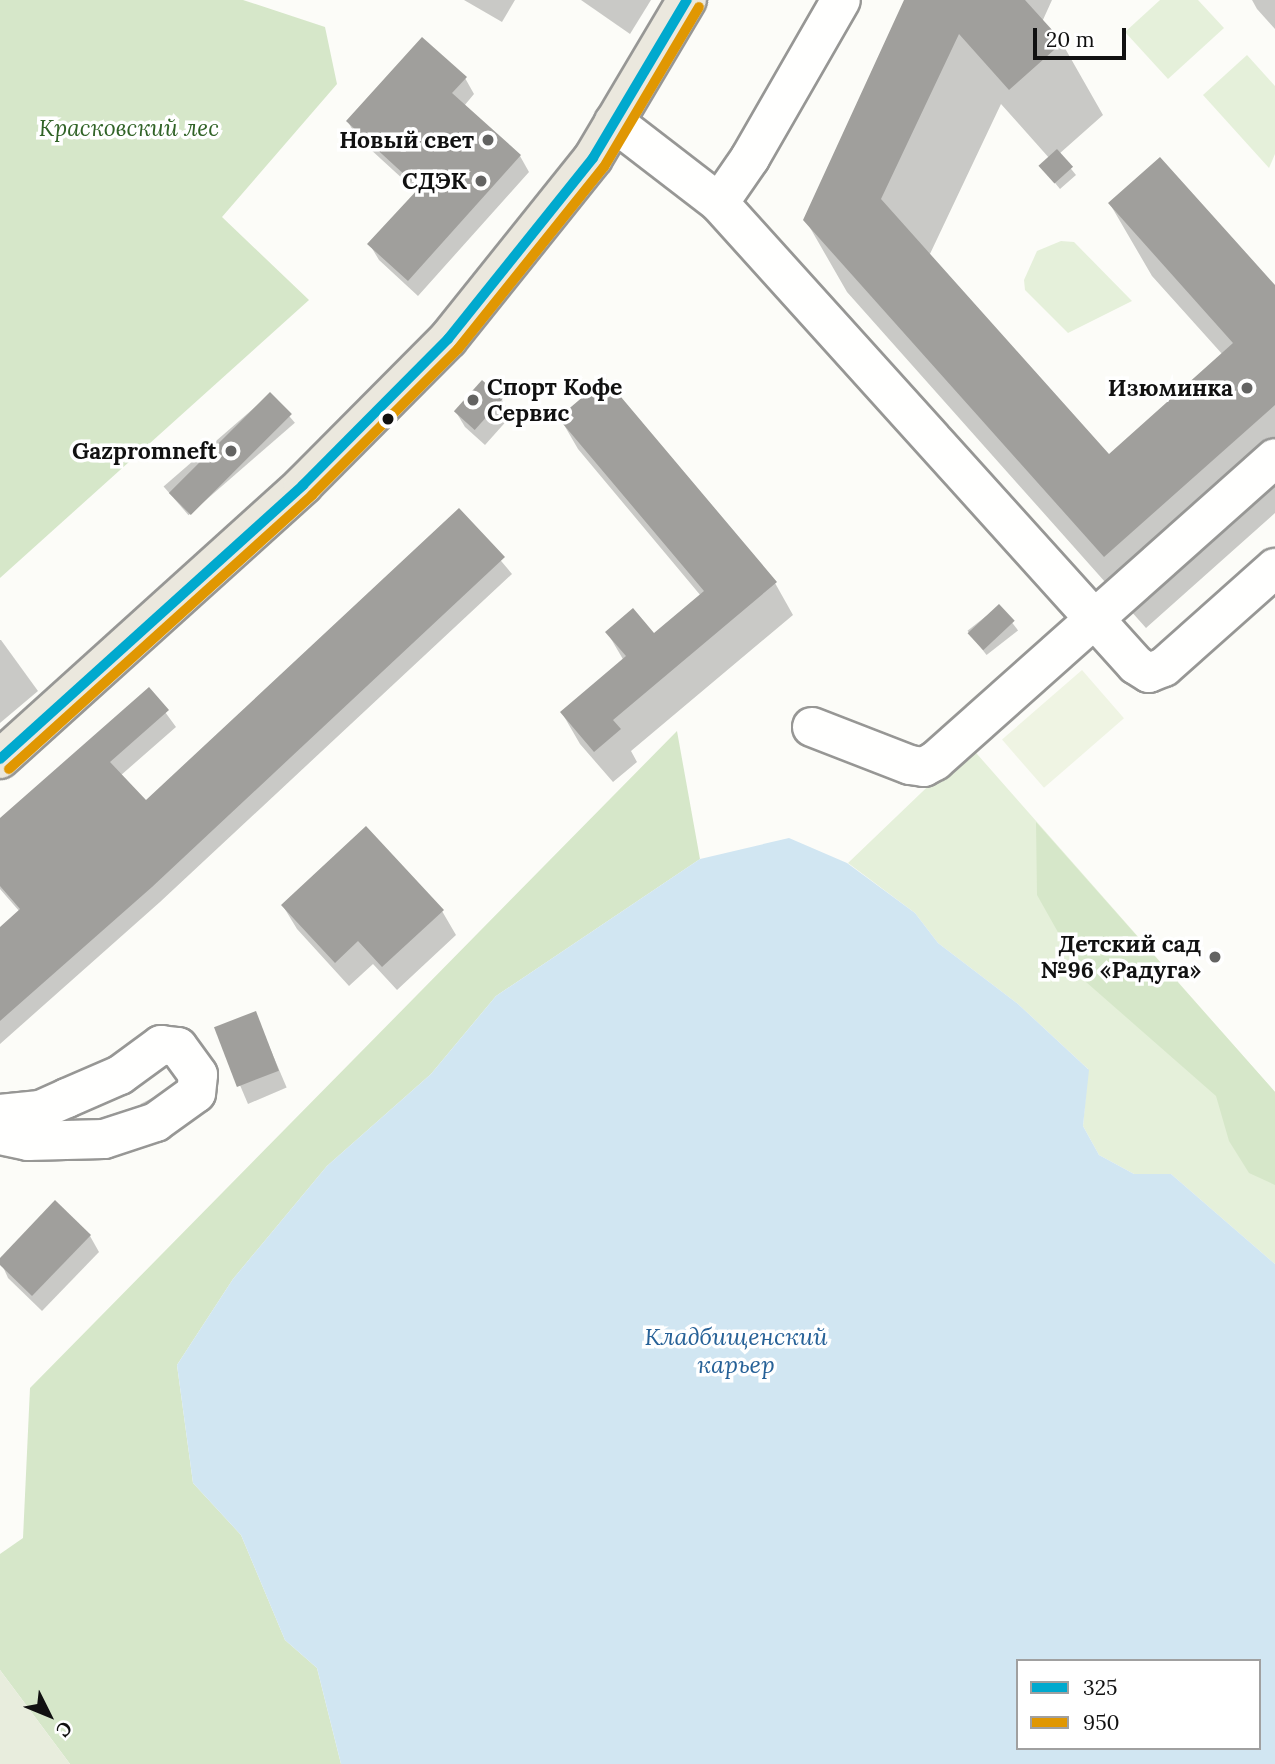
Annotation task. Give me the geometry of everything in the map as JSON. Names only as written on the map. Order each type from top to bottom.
[{"type":"main road","points":[[0,759],[303,485],[448,339],[593,158],[687,0]]},
{"type":"lane","points":[[719,203],[750,158],[841,0]]},
{"type":"lane","points":[[614,122],[719,203],[1094,618],[1149,673],[1164,667],[1275,568]]},
{"type":"lane","points":[[811,727],[924,767],[1275,458]]},
{"type":"lane","points":[[0,1114],[40,1110],[120,1075],[161,1045],[178,1047],[198,1075],[196,1093],[156,1122],[104,1139],[28,1141],[0,1135]]},
{"type":"green space","name":"Красковский лес","points":[[0,0],[243,0],[325,27],[337,84],[222,217],[309,300],[0,578]]},
{"type":"green space","points":[[1160,0],[1198,0],[1224,28],[1168,79],[1125,32]]},
{"type":"green space","points":[[1247,55],[1275,86],[1275,154],[1269,168],[1203,95]]},
{"type":"green space","points":[[1061,241],[1074,242],[1132,301],[1068,333],[1025,290],[1024,280],[1037,251]]},
{"type":"green space","points":[[1082,670],[1124,718],[1044,788],[1002,740]]},
{"type":"green space","points":[[677,731],[700,859],[496,996],[431,1074],[327,1166],[233,1279],[177,1365],[193,1483],[241,1535],[285,1640],[317,1668],[341,1764],[70,1764],[0,1670],[0,1554],[23,1538],[30,1388]]},
{"type":"green space","points":[[970,746],[1275,1092],[1275,1264],[1171,1174],[1134,1174],[1099,1155],[1083,1126],[1088,1069],[1018,1004],[938,943],[915,913],[848,863]]},
{"type":"green space","points":[[1036,822],[1275,1092],[1275,1185],[1249,1173],[1229,1141],[1216,1096],[1086,982],[1037,895]]},
{"type":"green space","points":[[0,1670],[70,1764],[0,1764]]},
{"type":"water","name":"Кладбищенский карьер","points":[[789,838],[847,863],[915,913],[938,943],[1018,1004],[1089,1070],[1083,1126],[1099,1155],[1134,1174],[1171,1174],[1275,1264],[1275,1764],[341,1764],[317,1668],[285,1640],[241,1535],[193,1483],[177,1365],[233,1279],[327,1166],[431,1074],[496,996],[700,859]]},
{"type":"building","points":[[904,0],[1025,0],[1063,42],[1009,90],[959,34],[881,199],[1109,454],[1233,343],[1108,203],[1160,157],[1275,285],[1275,405],[1104,557],[803,220]]},
{"type":"building","points":[[422,37],[467,77],[452,93],[521,155],[408,281],[367,244],[419,188],[346,121]]},
{"type":"building","points":[[1057,149],[1073,167],[1054,184],[1038,166]]},
{"type":"building","points":[[605,378],[777,582],[613,720],[621,729],[594,752],[560,712],[626,656],[605,632],[633,608],[654,633],[704,591],[558,418]]},
{"type":"building","points":[[482,380],[503,399],[475,430],[454,411]]},
{"type":"building","points":[[270,392],[292,414],[191,515],[169,493]]},
{"type":"building","points":[[459,508],[505,557],[152,887],[0,1021],[0,927],[20,909],[0,886],[0,818],[149,687],[169,710],[110,762],[146,800]]},
{"type":"building","points":[[999,604],[1015,621],[983,650],[968,633]]},
{"type":"building","points":[[366,826],[444,910],[382,967],[358,941],[335,963],[281,905]]},
{"type":"building","points":[[256,1011],[279,1071],[237,1087],[214,1027]]},
{"type":"building","points":[[55,1200],[91,1235],[32,1296],[0,1265],[0,1258]]},
{"type":"transit line","name":"325","points":[[0,759],[303,485],[448,339],[593,158],[687,0]]},
{"type":"transit line","name":"950","points":[[9,769],[312,495],[458,349],[604,167],[699,7]]},
{"type":"place","name":"Новый свет","points":[[488,140]]},
{"type":"place","name":"СДЭК","points":[[481,181]]},
{"type":"place","name":"Изюминка","points":[[1247,388]]},
{"type":"place","name":"Спорт Кофе Сервис","points":[[473,400]]},
{"type":"place","name":"Gazpromneft","points":[[231,451]]},
{"type":"place","name":"Детский сад №96 «Радуга»","points":[[1215,957]]}]
